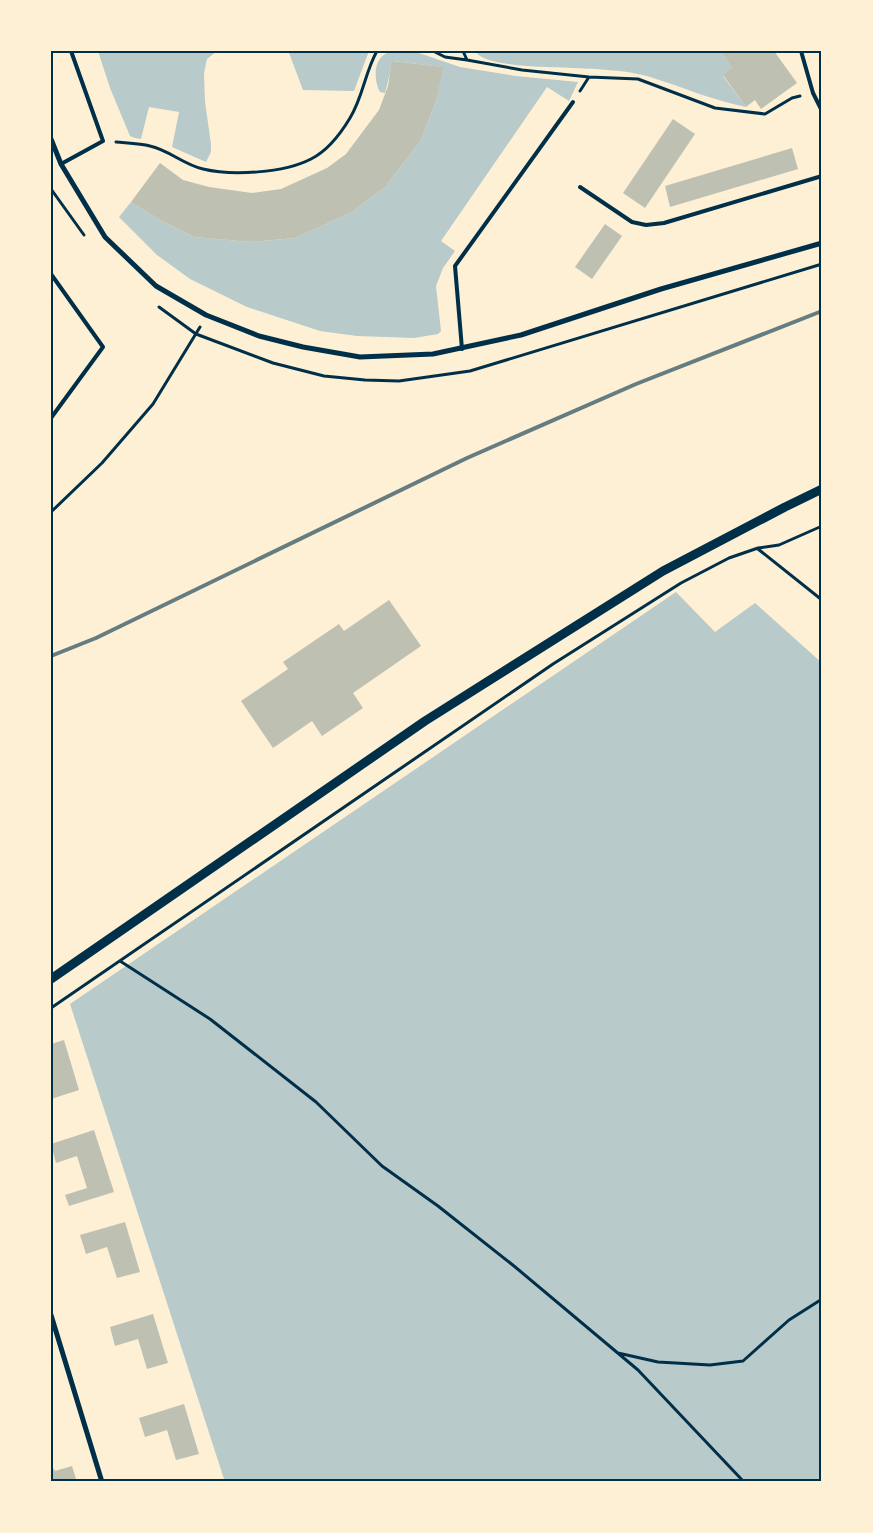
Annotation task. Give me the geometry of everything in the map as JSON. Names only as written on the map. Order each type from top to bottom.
[{"type":"street","points":[[51,139],[61,164],[105,237],[156,286],[206,315],[259,336],[303,347],[360,357],[433,354],[521,335],[661,289],[822,243]]},
{"type":"street","points":[[51,979],[425,721],[663,572],[785,507],[822,490]]},
{"type":"street","points":[[51,1315],[102,1482]]},
{"type":"lane","points":[[61,164],[103,141],[70,51]]},
{"type":"lane","points":[[801,51],[813,93],[822,111]]},
{"type":"lane","points":[[462,348],[454,266],[573,102]]},
{"type":"lane","points":[[580,187],[632,222],[646,225],[664,223],[822,176]]},
{"type":"lane","points":[[51,274],[103,347],[51,418]]},
{"type":"path","points":[[103,141],[151,146],[201,169],[227,172],[246,173],[284,168],[312,159],[330,145],[349,119],[360,100],[377,51]]},
{"type":"path","points":[[433,51],[445,57],[522,70],[589,77],[638,79],[714,108],[765,114],[792,98],[813,93]]},
{"type":"path","points":[[463,51],[467,60]]},
{"type":"path","points":[[51,512],[102,463],[152,404],[206,315]]},
{"type":"path","points":[[51,1008],[553,664],[681,584],[729,558],[758,548],[780,545],[822,526]]},
{"type":"path","points":[[758,548],[822,600]]},
{"type":"path","points":[[120,961],[218,1024],[316,1102],[382,1166],[476,1236],[617,1352],[638,1370],[744,1482]]},
{"type":"path","points":[[617,1352],[658,1362],[710,1365],[743,1361],[789,1320],[822,1299]]},
{"type":"shaded area","points":[[98,51],[217,51],[207,59],[204,73],[205,102],[211,144],[211,152],[206,162],[172,147],[179,112],[149,107],[141,139],[130,136],[110,88]]},
{"type":"shaded area","points":[[285,51],[369,51],[354,91],[303,90],[289,53]]},
{"type":"shaded area","points":[[395,51],[413,51],[460,67],[516,76],[578,82],[569,101],[547,87],[441,241],[455,251],[443,268],[436,286],[441,331],[438,334],[414,338],[357,336],[320,331],[247,307],[190,279],[157,255],[119,217],[131,202],[160,220],[194,237],[251,242],[295,238],[350,213],[385,187],[421,140],[436,101],[442,67],[393,61],[385,93],[380,92],[376,77],[378,61],[385,54]]},
{"type":"shaded area","points":[[475,51],[720,51],[732,68],[723,76],[746,107],[720,101],[638,74],[602,69],[505,64],[481,57]]},
{"type":"shaded area","points":[[676,592],[715,632],[755,603],[822,663],[822,1482],[225,1482],[70,1004]]},
{"type":"building","points":[[720,51],[774,51],[797,83],[761,109],[755,100],[746,107],[723,75],[732,68]]},
{"type":"building","points":[[392,61],[443,67],[436,101],[421,140],[385,187],[350,213],[295,238],[251,242],[194,237],[160,220],[131,202],[160,163],[183,180],[209,187],[252,193],[281,189],[327,168],[346,154],[379,110],[388,86]]},
{"type":"building","points":[[673,119],[695,134],[645,208],[623,193]]},
{"type":"building","points":[[792,148],[798,169],[670,207],[665,186]]},
{"type":"building","points":[[605,224],[622,236],[592,279],[575,267]]},
{"type":"building","points":[[389,600],[421,646],[353,693],[363,708],[322,736],[312,721],[273,748],[241,701],[288,669],[283,662],[339,624],[344,631]]},
{"type":"building","points":[[64,1040],[79,1090],[51,1099],[51,1044]]},
{"type":"building","points":[[94,1130],[114,1192],[69,1206],[65,1195],[87,1188],[77,1156],[56,1163],[51,1144]]},
{"type":"building","points":[[125,1222],[140,1272],[117,1278],[107,1247],[86,1254],[80,1235]]},
{"type":"building","points":[[153,1314],[168,1363],[147,1369],[138,1339],[115,1346],[110,1327]]},
{"type":"building","points":[[184,1404],[199,1454],[176,1460],[167,1430],[145,1437],[139,1418]]},
{"type":"building","points":[[72,1466],[77,1482],[51,1482],[51,1470],[54,1469],[55,1471]]},
{"type":"railway","points":[[51,656],[96,638],[467,458],[636,384],[822,311]]}]
